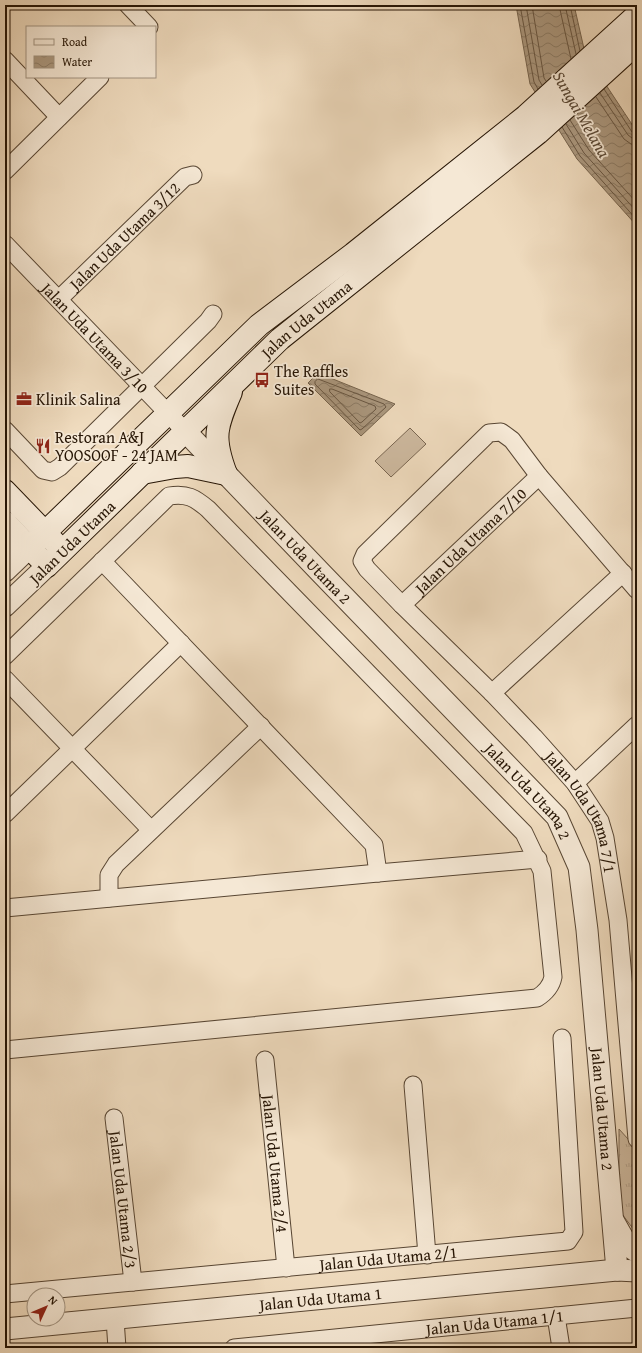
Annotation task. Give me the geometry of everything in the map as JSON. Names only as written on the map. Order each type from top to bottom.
[{"type":"main road","points":[[532,125],[603,60],[637,15]]},
{"type":"main road","points":[[603,60],[637,43]]},
{"type":"main road","name":"Jalan Uda Utama","points":[[55,558],[280,339],[532,125]]},
{"type":"main road","name":"Jalan Uda Utama","points":[[37,540],[259,324],[532,125]]},
{"type":"main road","points":[[142,473],[188,466],[226,474],[218,448],[217,430],[221,415],[236,381]]},
{"type":"main road","points":[[5,491],[11,518],[5,557]]},
{"type":"main road","points":[[11,518],[57,511],[75,503]]},
{"type":"main road","points":[[11,518],[37,540],[55,558]]},
{"type":"street","points":[[128,5],[148,26]]},
{"type":"street","points":[[5,60],[59,117]]},
{"type":"street","points":[[5,171],[99,78]]},
{"type":"street","name":"Jalan Uda Utama 3/12","points":[[58,299],[185,177],[193,175]]},
{"type":"street","name":"Jalan Uda Utama 3/10","points":[[5,244],[185,431]]},
{"type":"street","points":[[5,430],[42,470],[52,472],[60,467],[208,321],[213,314]]},
{"type":"street","name":"Jalan Uda Utama 2","points":[[185,431],[557,817],[579,867],[588,930],[613,1220],[627,1271]]},
{"type":"street","name":"Jalan Uda Utama 7/1","points":[[539,476],[512,440],[501,432],[489,433],[365,554],[362,561],[367,569],[402,605],[492,693],[575,783],[600,821],[605,838],[618,920],[637,1139]]},
{"type":"street","points":[[539,476],[637,590]]},
{"type":"street","name":"Jalan Uda Utama 7/10","points":[[402,605],[539,476]]},
{"type":"street","points":[[5,656],[170,496],[181,494],[196,499],[208,509],[524,833],[538,859],[542,871],[553,977],[552,983],[545,993],[537,998],[5,1050]]},
{"type":"street","name":"Jalan Uda Utama","points":[[5,571],[37,540]]},
{"type":"street","name":"Jalan Uda Utama","points":[[5,606],[55,558]]},
{"type":"street","points":[[102,561],[374,844],[378,873]]},
{"type":"street","points":[[492,693],[623,573]]},
{"type":"street","points":[[5,814],[181,643]]},
{"type":"street","points":[[5,679],[151,830]]},
{"type":"street","points":[[575,783],[637,725]]},
{"type":"street","points":[[109,898],[109,875],[116,864],[261,726]]},
{"type":"street","points":[[5,908],[538,859]]},
{"type":"street","name":"Jalan Uda Utama 2/1","points":[[5,1294],[568,1241],[574,1232],[562,1038]]},
{"type":"street","name":"Jalan Uda Utama 2/4","points":[[265,1060],[286,1268]]},
{"type":"street","points":[[413,1085],[427,1254]]},
{"type":"street","name":"Jalan Uda Utama 2/3","points":[[114,1118],[133,1282]]},
{"type":"street","points":[[613,1220],[627,1245],[637,1252]]},
{"type":"street","points":[[567,1275],[598,1257],[606,1241],[613,1220]]},
{"type":"street","name":"Jalan Uda Utama 1","points":[[5,1329],[567,1275],[627,1271]]},
{"type":"street","name":"Jalan Uda Utama 1/1","points":[[234,1348],[352,1342],[556,1316],[637,1308]]},
{"type":"street","points":[[556,1316],[560,1348]]},
{"type":"street","points":[[115,1319],[117,1348]]},
{"type":"green space","points":[[410,428],[426,444],[391,477],[375,461]]},
{"type":"green space","points":[[619,1129],[637,1149],[637,1234],[619,1210]]},
{"type":"water","name":"Sungai Melana","points":[[516,5],[574,5],[585,53],[637,132],[637,226],[577,159],[530,84]]},
{"type":"water","points":[[318,373],[395,404],[361,436],[308,383]]},
{"type":"place","name":"The Raffles Suites","points":[[262,380]]},
{"type":"place","name":"Klinik Salina","points":[[24,399]]},
{"type":"place","name":"Restoran A&J YOOSOOF - 24 JAM","points":[[43,446]]}]
